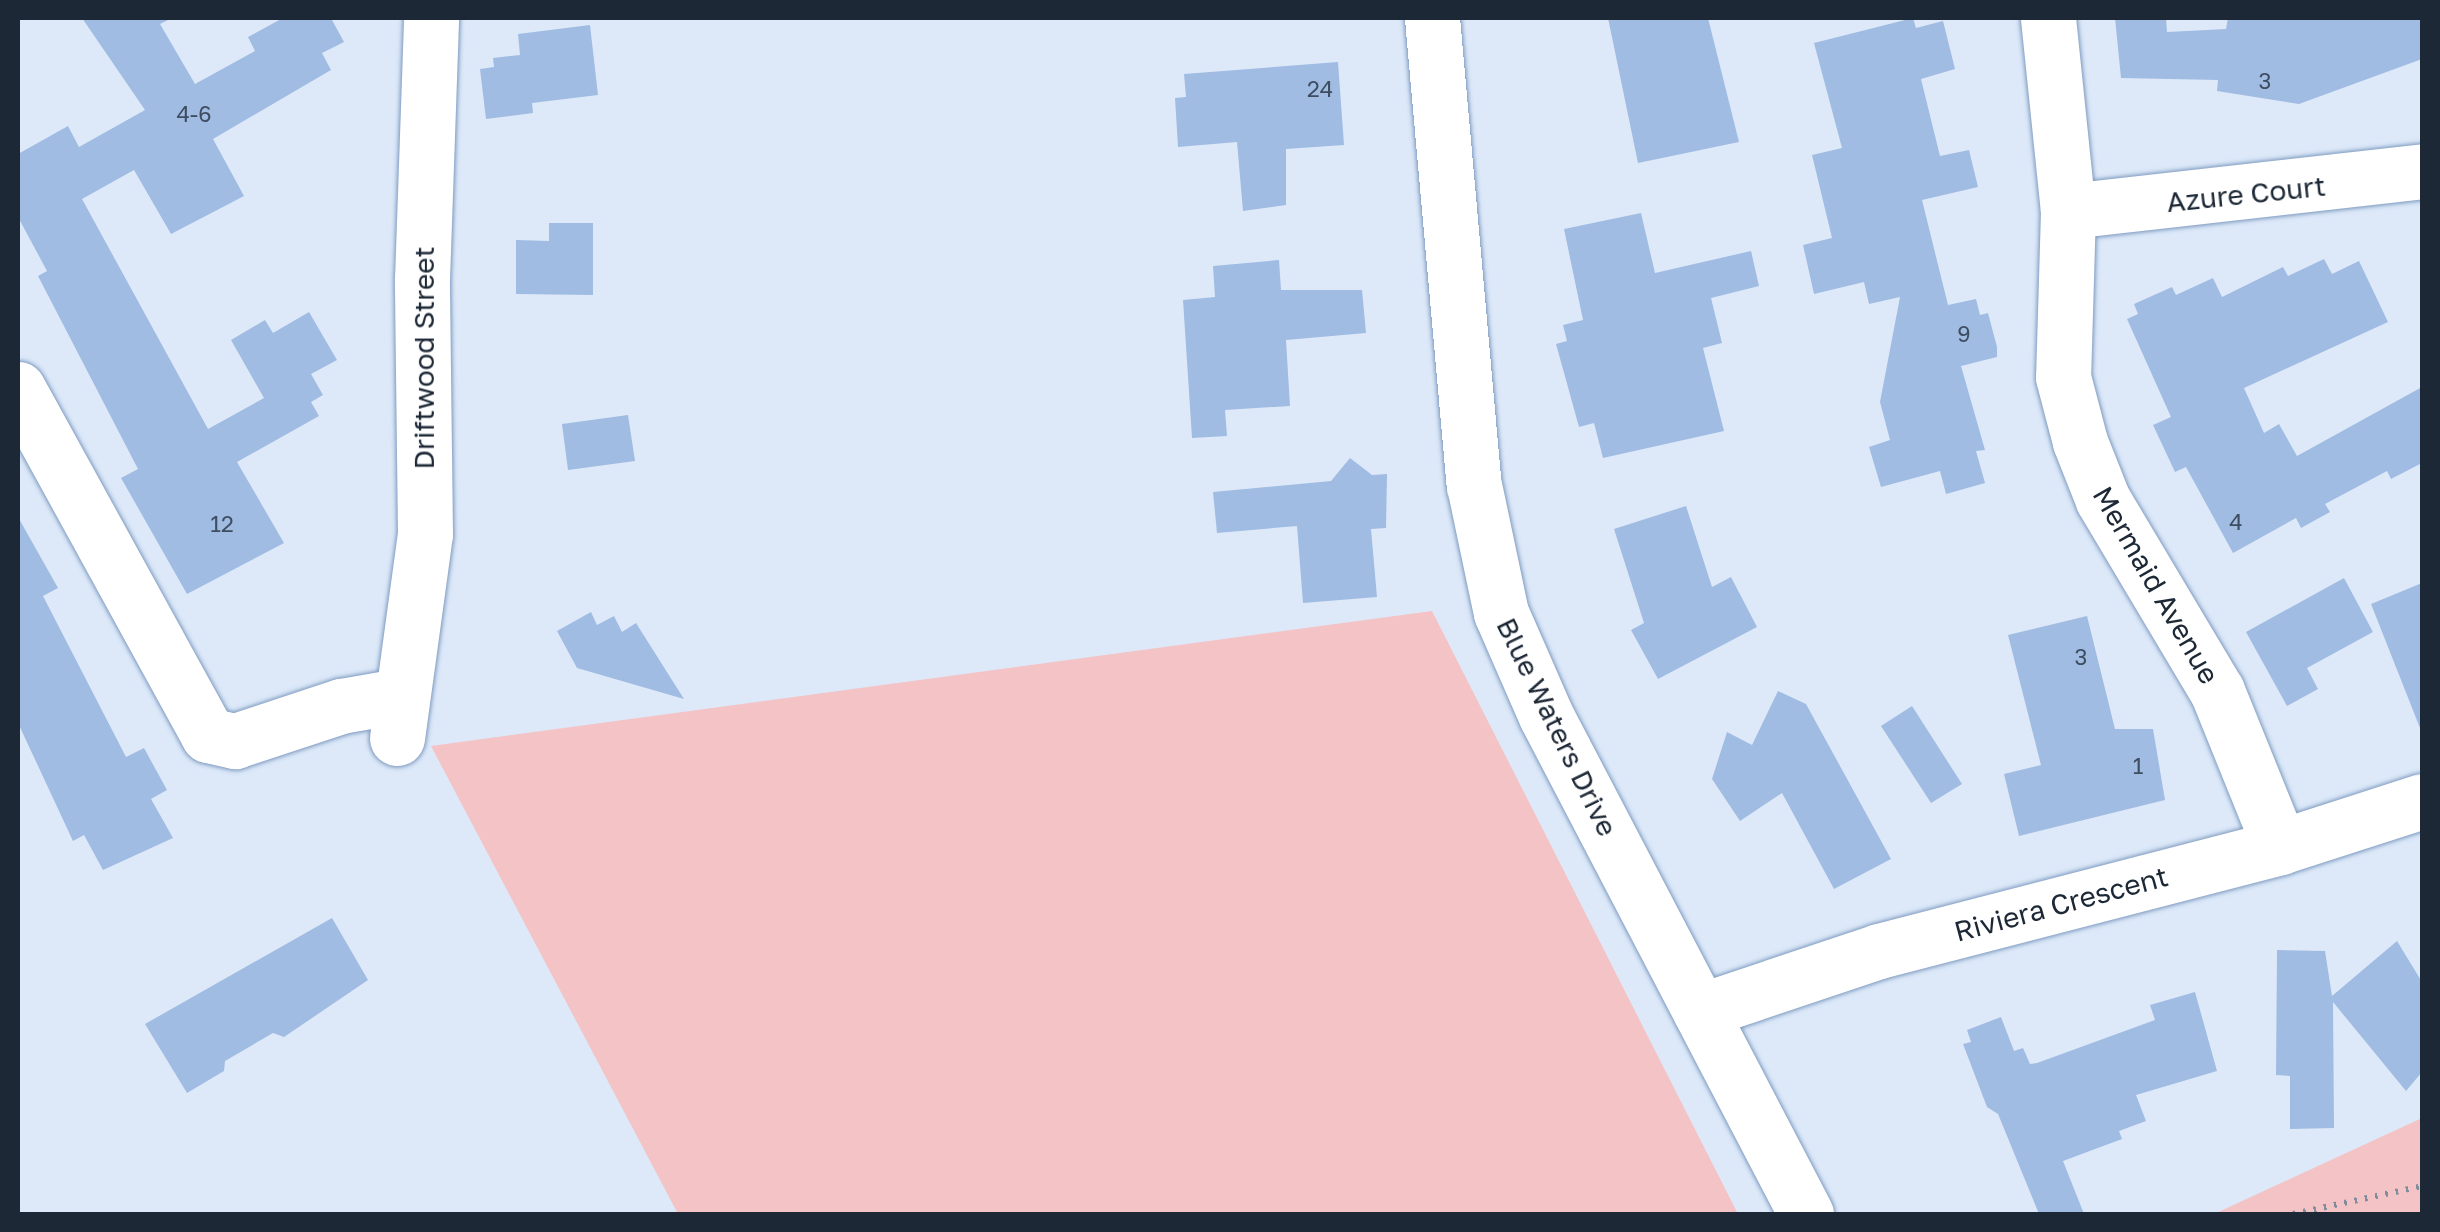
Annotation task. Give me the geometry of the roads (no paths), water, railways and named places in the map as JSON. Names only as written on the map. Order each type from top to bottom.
[{"type":"street","name":"Driftwood Street","points":[[18,389],[208,735],[235,741],[341,706],[398,717],[425,534],[422,279],[430,18]]},
{"type":"street","name":"Blue Waters Drive","points":[[1432,18],[1474,485],[1501,613],[1546,716],[1806,1214]]},
{"type":"street","name":"Mermaid Avenue","points":[[2048,18],[2068,211],[2063,377],[2080,442],[2104,500],[2217,691],[2280,846]]},
{"type":"street","name":"Azure Court","points":[[2068,211],[2390,180],[2422,171]]},
{"type":"street","name":"Riviera Crescent","points":[[1700,1010],[1879,951],[2280,846],[2422,801]]}]
